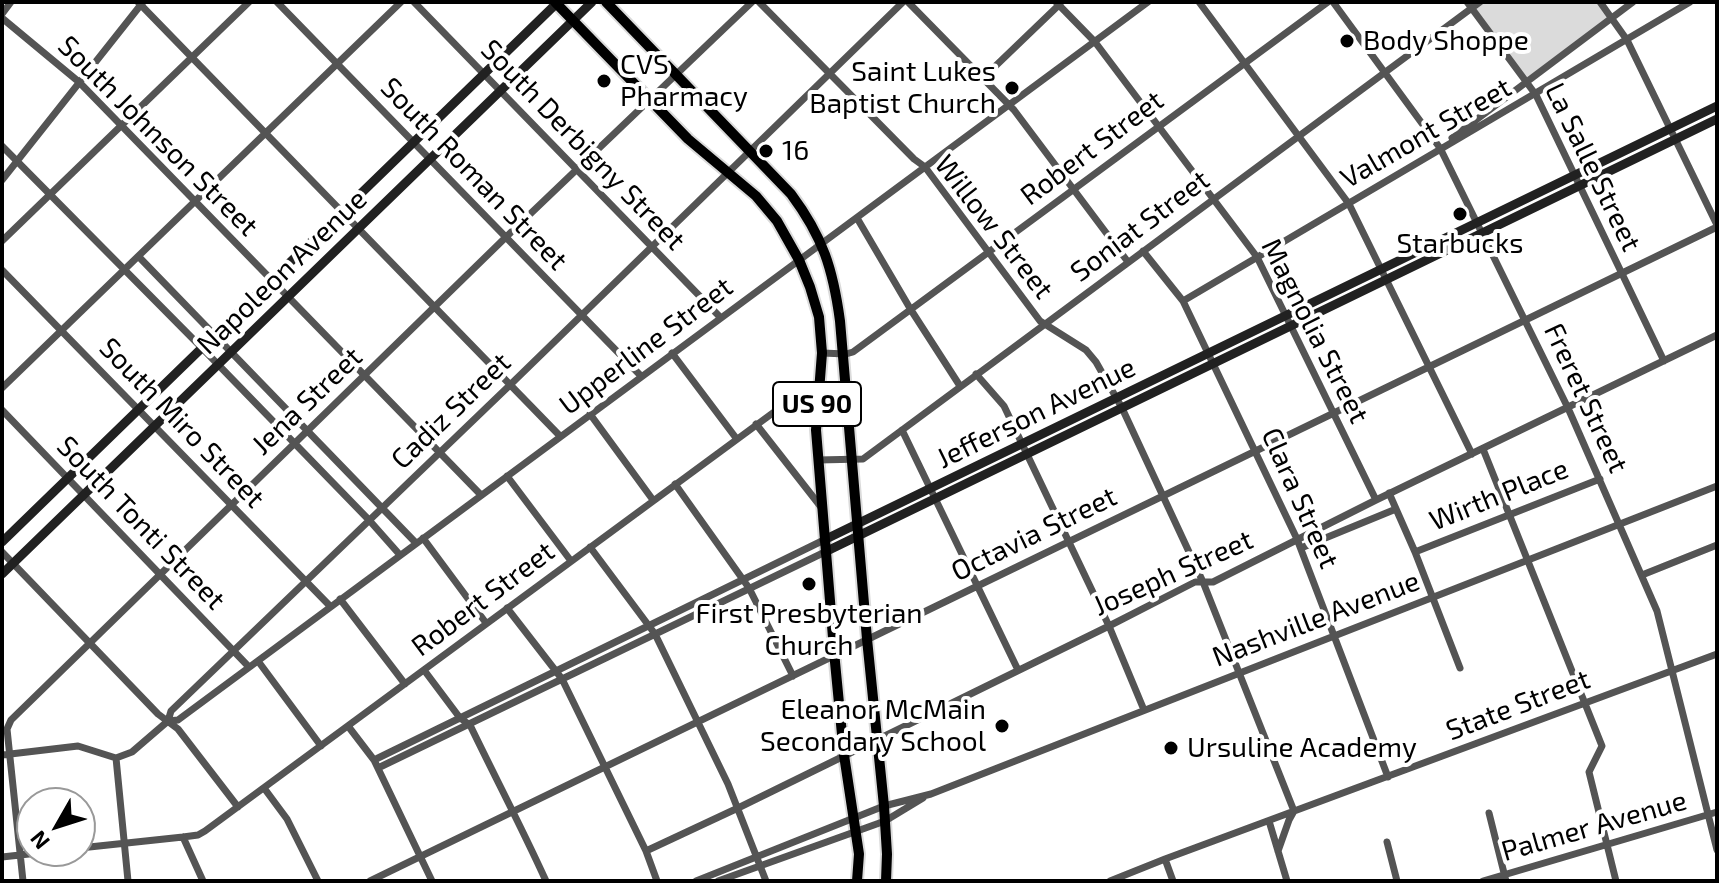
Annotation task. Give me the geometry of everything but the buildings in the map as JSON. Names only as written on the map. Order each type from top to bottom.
[{"type":"main road","name":"US 90","points":[[606,2],[791,194],[812,223],[834,281],[884,806],[886,881]]},
{"type":"main road","name":"US 90","points":[[557,3],[688,139],[756,196],[777,221],[799,260],[819,317],[822,353],[816,430],[821,507],[844,755],[859,854],[857,881]]},
{"type":"street","points":[[2,16],[11,2]]},
{"type":"street","points":[[2,241],[249,2]]},
{"type":"street","name":"South Roman Street","points":[[277,2],[641,376]]},
{"type":"street","points":[[2,388],[401,2]]},
{"type":"street","name":"South Derbigny Street","points":[[414,2],[720,317]]},
{"type":"street","name":"Napoleon Avenue","points":[[2,574],[592,2]]},
{"type":"street","name":"Jena Street","points":[[16,826],[6,754],[7,729],[11,720],[752,2]]},
{"type":"street","name":"Willow Street","points":[[759,2],[925,167],[1040,321],[1086,350],[1096,362],[1119,403],[1203,582],[1294,811]]},
{"type":"street","points":[[906,2],[1009,105],[1128,262]]},
{"type":"street","name":"Cadiz Street","points":[[116,758],[132,752],[168,721],[171,711],[233,650],[906,2]]},
{"type":"street","name":"Upperline Street","points":[[168,721],[178,720],[1148,2]]},
{"type":"street","points":[[1199,2],[1349,204],[1472,454]]},
{"type":"street","name":"Robert Street","points":[[842,354],[853,352],[1330,2]]},
{"type":"street","name":"Freret Street","points":[[1330,2],[1440,148],[1568,408],[1657,611],[1713,814],[1717,850]]},
{"type":"street","name":"Soniat Street","points":[[818,460],[863,459],[1385,72],[1469,5],[1480,2]]},
{"type":"street","points":[[1600,2],[1627,40],[1717,226]]},
{"type":"street","points":[[1440,148],[1633,2]]},
{"type":"street","name":"Valmont Street","points":[[1183,301],[1690,2]]},
{"type":"street","points":[[2,180],[140,3],[560,436]]},
{"type":"street","name":"Napoleon Avenue","points":[[2,542],[557,3]]},
{"type":"street","points":[[983,78],[1059,3]]},
{"type":"street","name":"Magnolia Street","points":[[1059,3],[1095,42],[1257,257],[1376,500]]},
{"type":"street","name":"La Salle Street","points":[[1469,5],[1536,95],[1664,361]]},
{"type":"street","name":"South Johnson Street","points":[[2,16],[79,82],[481,495]]},
{"type":"street","name":"Jefferson Avenue","points":[[824,546],[858,537],[1119,403],[1211,359],[1291,326],[1580,186],[1717,106]]},
{"type":"street","name":"Jefferson Avenue","points":[[1211,359],[1286,316],[1478,221],[1575,175],[1717,119]]},
{"type":"street","points":[[2,146],[202,348],[400,555]]},
{"type":"street","points":[[857,218],[960,386]]},
{"type":"street","name":"Octavia Street","points":[[370,881],[1717,226]]},
{"type":"street","name":"Clara Street","points":[[1143,251],[1183,301],[1297,539],[1388,777]]},
{"type":"street","points":[[139,257],[308,432],[419,541],[486,623]]},
{"type":"street","name":"South Miro Street","points":[[2,270],[330,606]]},
{"type":"street","name":"Joseph Street","points":[[646,851],[1195,582],[1213,582],[1389,493],[1717,335]]},
{"type":"street","points":[[672,353],[736,438]]},
{"type":"street","points":[[822,353],[842,354]]},
{"type":"street","points":[[231,378],[244,365]]},
{"type":"street","points":[[976,374],[999,398],[1025,449],[1109,626],[1144,710]]},
{"type":"street","name":"Robert Street","points":[[96,846],[202,833],[804,390],[846,388]]},
{"type":"street","name":"South Tonti Street","points":[[2,410],[249,667]]},
{"type":"street","points":[[590,414],[653,500]]},
{"type":"street","points":[[756,424],[821,507]]},
{"type":"street","points":[[902,430],[1018,670]]},
{"type":"street","name":"Jefferson Avenue","points":[[376,764],[555,671],[824,546],[857,524],[1025,449]]},
{"type":"street","points":[[1483,449],[1602,746],[1589,772],[1616,881]]},
{"type":"street","points":[[507,476],[571,561]]},
{"type":"street","name":"Wirth Place","points":[[1415,552],[1600,479]]},
{"type":"street","points":[[675,484],[746,584],[793,676]]},
{"type":"street","name":"Nashville Avenue","points":[[696,881],[884,806],[931,794],[1717,486]]},
{"type":"street","points":[[1389,493],[1460,668]]},
{"type":"street","points":[[1301,548],[1396,509]]},
{"type":"street","points":[[1642,575],[1717,545]]},
{"type":"street","points":[[590,547],[655,634],[738,808],[766,881]]},
{"type":"street","points":[[2,552],[158,714],[178,729],[238,807]]},
{"type":"street","name":"Jefferson Avenue","points":[[376,764],[470,725],[655,634],[746,584]]},
{"type":"street","points":[[340,599],[405,684]]},
{"type":"street","points":[[507,608],[562,679],[646,851],[657,881]]},
{"type":"street","name":"State Street","points":[[1110,881],[1717,654]]},
{"type":"street","points":[[258,661],[321,746]]},
{"type":"street","points":[[424,670],[460,718],[470,725],[546,881]]},
{"type":"street","points":[[348,726],[376,764],[432,881]]},
{"type":"street","points":[[6,754],[78,746],[116,758],[128,881]]},
{"type":"street","points":[[264,788],[287,819],[318,881]]},
{"type":"street","name":"Nashville Avenue","points":[[718,881],[885,821],[931,794]]},
{"type":"street","points":[[1278,851],[1294,811]]},
{"type":"street","points":[[1489,813],[1505,878]]},
{"type":"street","name":"Palmer Avenue","points":[[1483,881],[1505,878],[1713,814]]},
{"type":"street","points":[[1269,821],[1287,881]]},
{"type":"street","points":[[183,837],[201,877]]},
{"type":"street","points":[[1387,842],[1397,881]]},
{"type":"street","points":[[1165,859],[1173,881]]},
{"type":"shaded area","points":[[1480,2],[1600,2],[1611,18],[1526,82],[1471,8]]},
{"type":"place","name":"Body Shoppe","points":[[1347,41]]},
{"type":"place","name":"CVS Pharmacy","points":[[604,81]]},
{"type":"place","name":"Saint Lukes Baptist Church","points":[[1012,88]]},
{"type":"place","name":"16","points":[[766,151]]},
{"type":"place","name":"Starbucks","points":[[1460,214]]},
{"type":"place","name":"First Presbyterian Church","points":[[809,584]]},
{"type":"place","name":"Eleanor McMain Secondary School","points":[[1002,726]]},
{"type":"place","name":"Ursuline Academy","points":[[1171,748]]}]
